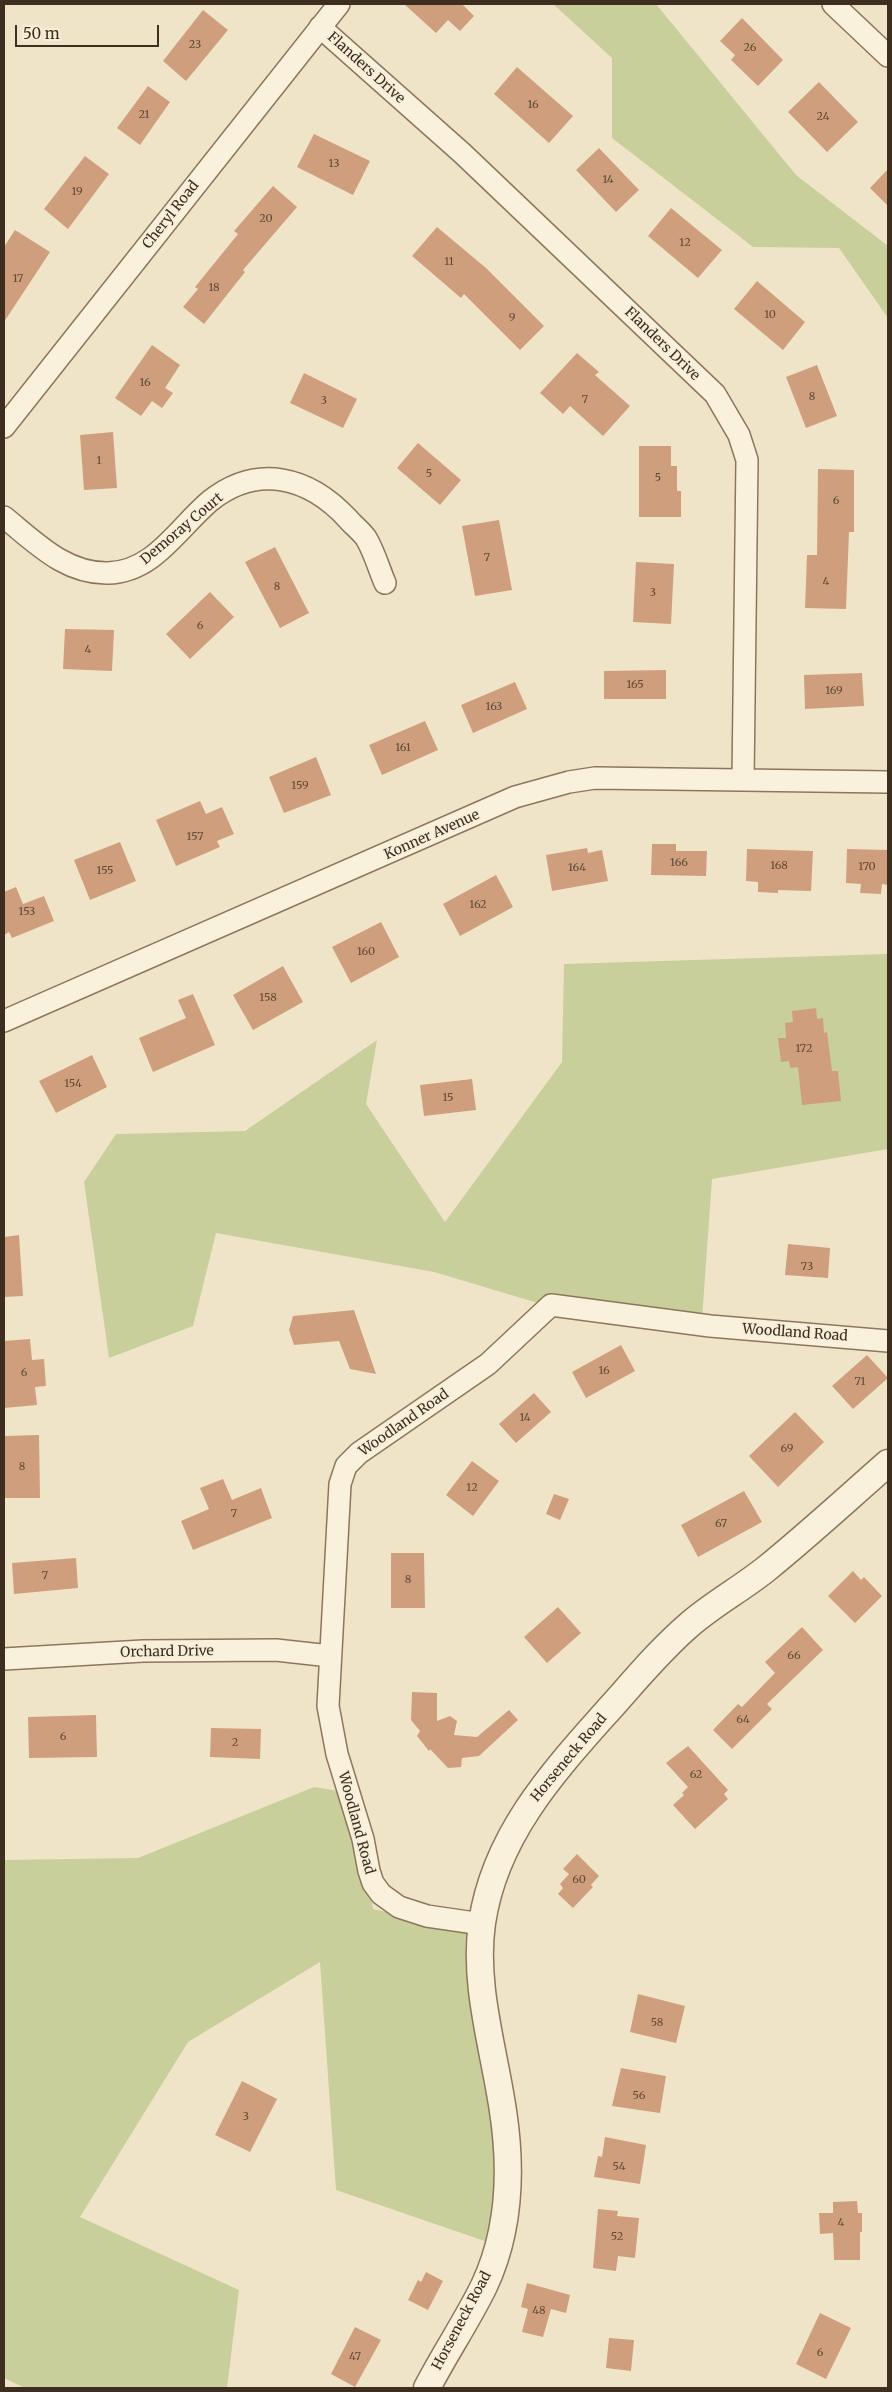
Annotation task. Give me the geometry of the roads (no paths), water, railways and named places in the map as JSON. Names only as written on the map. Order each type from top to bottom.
[{"type":"street","name":"Cheryl Road","points":[[4,427],[339,4]]},
{"type":"street","points":[[834,4],[888,56]]},
{"type":"street","name":"Flanders Drive","points":[[320,27],[462,154],[653,333],[715,394],[730,416],[744,447],[747,460],[743,780]]},
{"type":"street","name":"Demoray Court","points":[[4,517],[59,560],[71,566],[106,573],[122,572],[135,568],[154,556],[199,511],[233,487],[247,481],[286,480],[311,488],[338,508],[366,538],[385,583]]},
{"type":"street","name":"Konner Avenue","points":[[4,1021],[515,797],[569,782],[595,778],[888,782]]},
{"type":"street","name":"Woodland Road","points":[[482,1924],[427,1916],[398,1907],[381,1894],[373,1883],[351,1798],[337,1754],[328,1706],[340,1484],[346,1466],[359,1453],[488,1364],[551,1305],[710,1326],[888,1342]]},
{"type":"street","name":"Horseneck Road","points":[[427,2388],[485,2284],[505,2221],[509,2182],[508,2155],[504,2113],[482,1986],[480,1955],[482,1924],[488,1895],[504,1849],[533,1800],[561,1762],[688,1625],[764,1570],[888,1463]]},
{"type":"street","name":"Orchard Drive","points":[[4,1659],[142,1651],[276,1650],[330,1656]]}]
